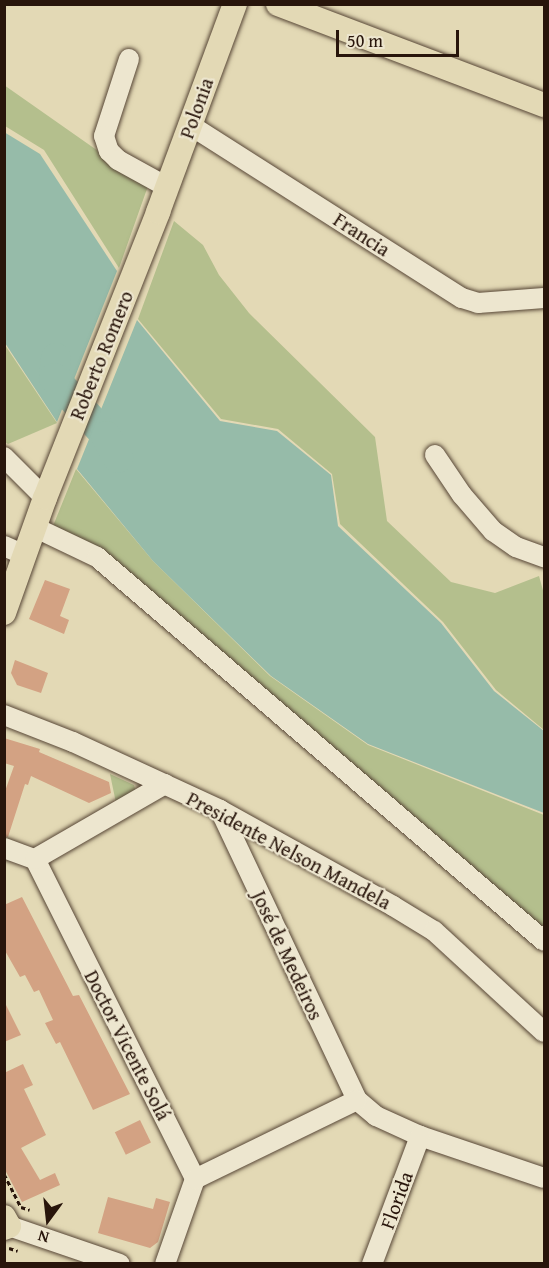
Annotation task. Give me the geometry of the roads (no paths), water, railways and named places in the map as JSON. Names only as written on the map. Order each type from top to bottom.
[{"type":"main road","name":"Polonia","points":[[158,212],[235,4]]},
{"type":"main road","points":[[278,4],[544,105]]},
{"type":"main road","name":"Roberto Romero","points":[[4,613],[14,550],[34,527],[158,212]]},
{"type":"street","points":[[129,59],[104,136],[109,151],[118,160],[167,187]]},
{"type":"street","name":"Francia","points":[[190,125],[462,298],[478,303],[544,298]]},
{"type":"street","points":[[435,455],[462,495],[493,531],[516,547],[544,557]]},
{"type":"street","points":[[4,457],[45,498]]},
{"type":"street","points":[[34,527],[97,556],[544,941]]},
{"type":"street","name":"Presidente Nelson Mandela","points":[[4,715],[73,742],[220,810],[393,906],[434,931],[544,1032]]},
{"type":"street","points":[[4,848],[35,859],[165,784]]},
{"type":"street","name":"José de Medeiros","points":[[220,810],[357,1100]]},
{"type":"street","name":"Doctor Vicente Solá","points":[[35,859],[195,1179]]},
{"type":"street","points":[[165,1263],[195,1179],[357,1100],[376,1116],[420,1136],[544,1178]]},
{"type":"street","name":"Florida","points":[[372,1263],[420,1136]]},
{"type":"street","points":[[6,1230],[120,1263]]},
{"type":"waterway","points":[[56,358],[54,378],[106,436],[118,458]]}]
